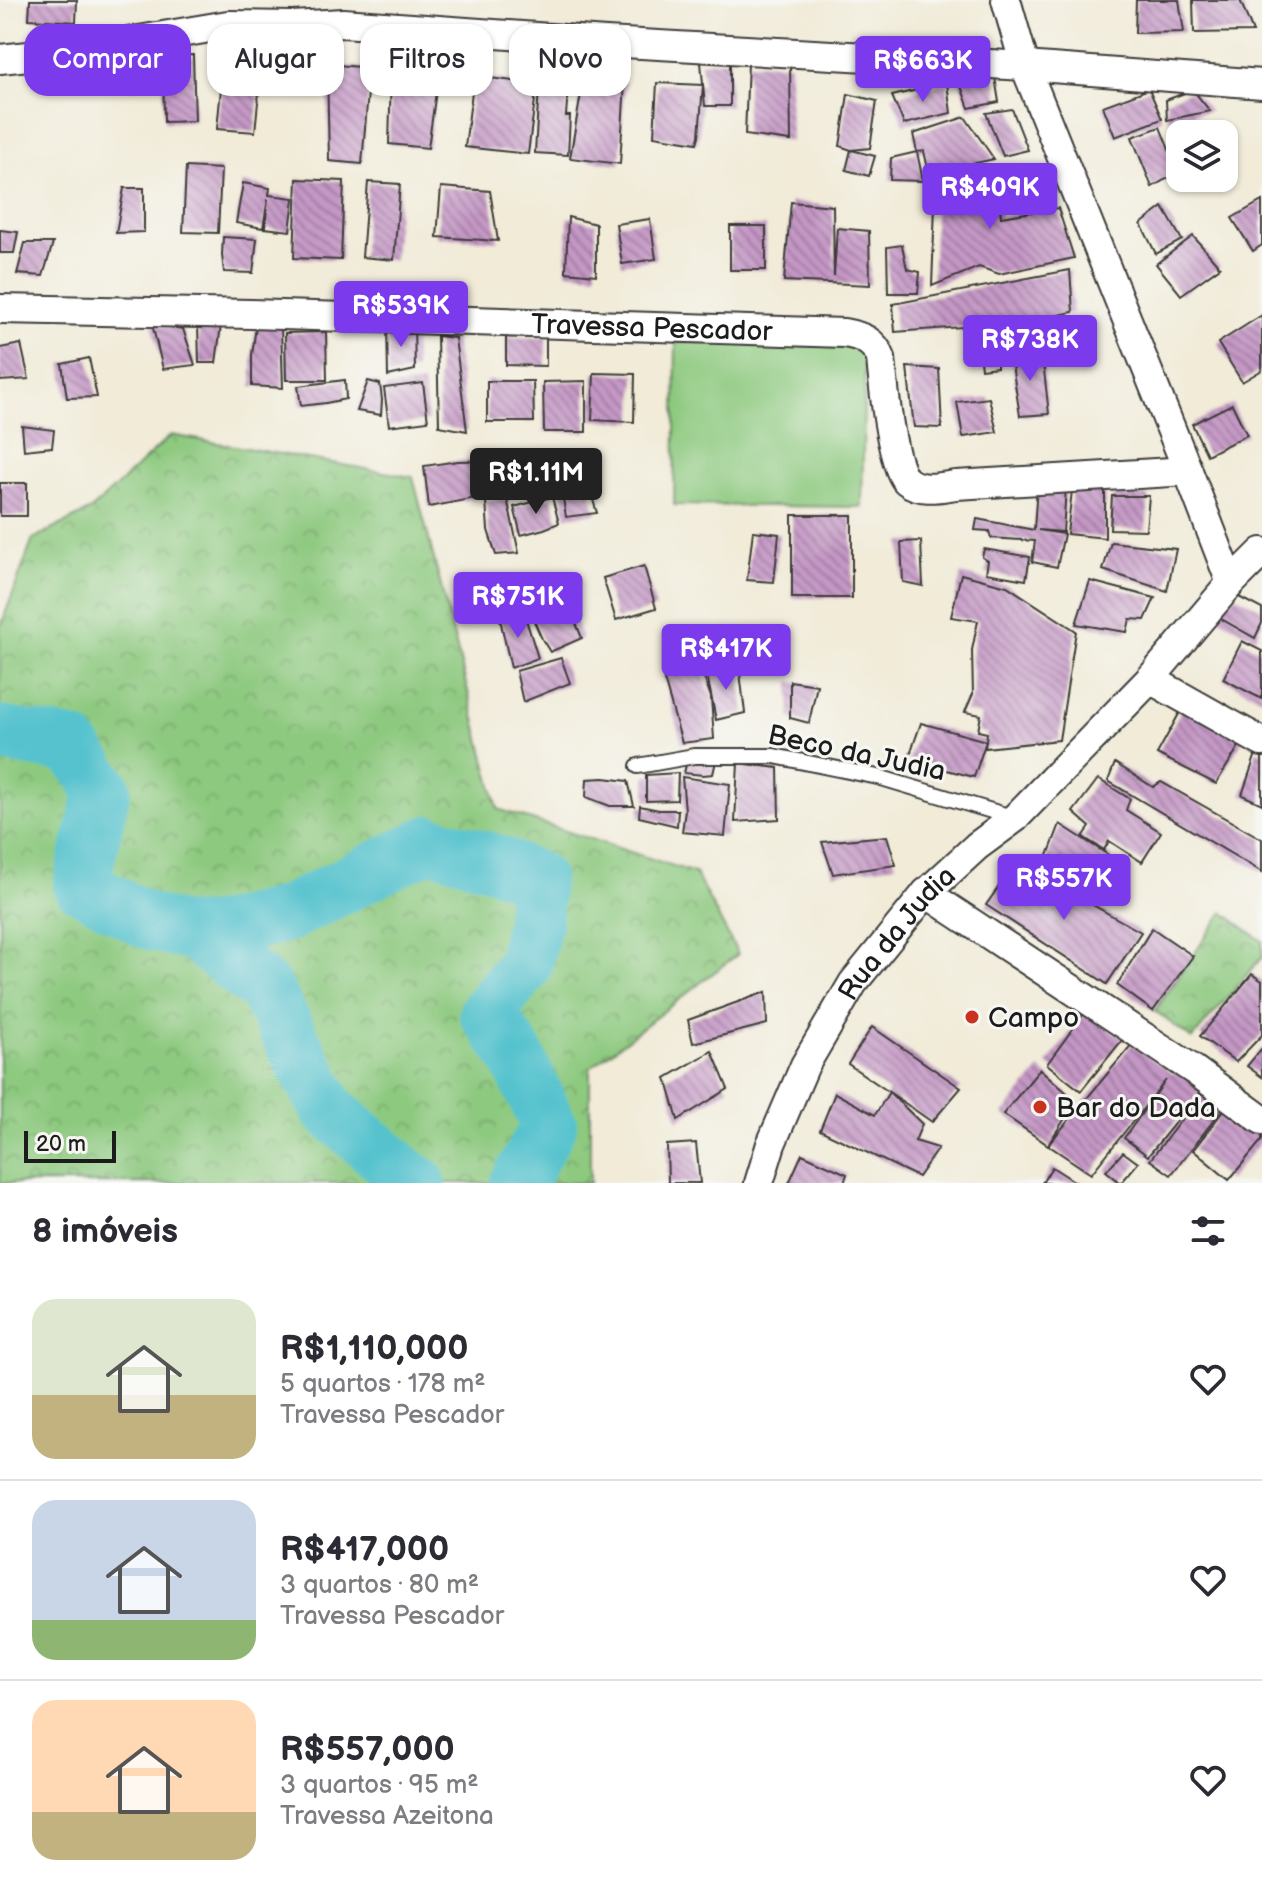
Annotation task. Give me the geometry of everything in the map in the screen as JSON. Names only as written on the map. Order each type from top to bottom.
[{"type":"street","points":[[1006,0],[1025,66],[1231,583]]},
{"type":"street","points":[[0,59],[68,52],[228,25],[343,23],[1262,84]]},
{"type":"street","name":"Travessa Pescador","points":[[0,309],[844,333],[864,338],[877,349],[900,472],[907,481],[919,486],[934,489],[956,485],[1188,471]]},
{"type":"street","name":"Rua da Judia","points":[[759,1183],[771,1144],[805,1065],[853,983],[926,893],[977,846],[1015,818],[1150,679],[1231,583],[1262,552]]},
{"type":"street","points":[[1150,679],[1262,742]]},
{"type":"street","points":[[926,893],[1194,1070],[1262,1120]]},
{"type":"lane","name":"Beco da Judia","points":[[638,766],[694,756],[774,756],[878,777],[1015,818]]},
{"type":"green space","points":[[676,342],[865,346],[862,507],[674,505]]},
{"type":"green space","points":[[171,435],[413,477],[498,809],[695,873],[738,954],[590,1068],[590,1183],[0,1183],[0,628],[33,539],[91,510]]},
{"type":"green space","points":[[1223,912],[1262,941],[1262,957],[1192,1039],[1155,1011]]},
{"type":"building","points":[[30,0],[77,0],[76,22],[29,19]]},
{"type":"building","points":[[1136,0],[1179,0],[1184,32],[1135,33]]},
{"type":"building","points":[[1193,0],[1240,0],[1253,32],[1194,33]]},
{"type":"building","points":[[191,55],[195,121],[164,122],[164,96],[191,96]]},
{"type":"building","points":[[730,60],[730,106],[705,106],[701,62]]},
{"type":"building","points":[[748,63],[790,64],[791,141],[745,135]]},
{"type":"building","points":[[344,66],[360,67],[360,96],[368,96],[362,164],[329,161],[328,96],[344,96]]},
{"type":"building","points":[[994,71],[999,102],[969,108],[958,78]]},
{"type":"building","points":[[493,78],[509,80],[509,96],[535,96],[528,154],[465,147],[471,96],[493,96]]},
{"type":"building","points":[[657,83],[703,85],[697,143],[654,136]]},
{"type":"building","points":[[947,83],[951,113],[904,124],[892,96]]},
{"type":"building","points":[[1149,89],[1162,119],[1115,137],[1103,106]]},
{"type":"building","points":[[1193,90],[1210,111],[1167,120],[1166,100]]},
{"type":"building","points":[[848,94],[877,101],[870,148],[851,150],[840,146]]},
{"type":"building","points":[[220,96],[259,96],[255,132],[217,129]]},
{"type":"building","points":[[390,96],[435,96],[428,148],[389,144]]},
{"type":"building","points":[[538,96],[567,96],[568,155],[535,153]]},
{"type":"building","points":[[581,96],[624,96],[620,164],[570,158]]},
{"type":"building","points":[[1012,109],[1028,150],[1003,156],[986,113]]},
{"type":"building","points":[[965,117],[994,159],[929,173],[924,151],[917,152],[913,134]]},
{"type":"building","points":[[1160,127],[1166,142],[1166,179],[1152,187],[1132,137]]},
{"type":"building","points":[[851,150],[875,156],[869,176],[846,170]]},
{"type":"building","points":[[917,152],[923,181],[890,180],[891,158]]},
{"type":"building","points":[[186,167],[221,169],[218,233],[183,232]]},
{"type":"building","points":[[996,170],[1001,217],[1058,208],[1074,258],[999,274],[979,267],[932,286],[936,178]]},
{"type":"building","points":[[297,179],[344,181],[341,260],[294,258]]},
{"type":"building","points":[[368,182],[400,184],[394,260],[362,257]]},
{"type":"building","points":[[243,183],[270,188],[269,195],[294,198],[290,231],[265,228],[268,199],[263,228],[236,223]]},
{"type":"building","points":[[441,187],[490,191],[498,241],[437,237]]},
{"type":"building","points":[[124,188],[144,188],[144,232],[116,233]]},
{"type":"building","points":[[1262,201],[1262,245],[1253,251],[1232,218]]},
{"type":"building","points":[[791,202],[833,206],[834,276],[837,228],[869,231],[870,285],[784,281]]},
{"type":"building","points":[[1163,207],[1182,240],[1156,254],[1141,224]]},
{"type":"building","points":[[568,217],[596,224],[596,275],[566,272]]},
{"type":"building","points":[[650,219],[656,259],[622,264],[616,224]]},
{"type":"building","points":[[730,226],[766,226],[766,270],[730,270]]},
{"type":"building","points":[[0,230],[18,232],[14,253],[0,253]]},
{"type":"building","points":[[1193,236],[1220,267],[1181,295],[1156,264]]},
{"type":"building","points":[[223,237],[257,239],[253,273],[224,272]]},
{"type":"building","points":[[25,243],[53,243],[43,276],[17,274]]},
{"type":"building","points":[[902,245],[907,269],[920,272],[918,293],[888,293],[887,247]]},
{"type":"building","points":[[1070,270],[1073,312],[998,327],[997,367],[981,369],[976,326],[895,332],[893,304]]},
{"type":"building","points":[[1262,315],[1262,370],[1242,382],[1218,343]]},
{"type":"building","points":[[152,324],[183,329],[195,365],[163,369]]},
{"type":"building","points":[[387,324],[414,324],[415,370],[388,376]]},
{"type":"building","points":[[198,325],[221,325],[216,363],[199,363]]},
{"type":"building","points":[[256,326],[281,327],[283,388],[252,386]]},
{"type":"building","points":[[326,332],[327,380],[286,380],[285,333]]},
{"type":"building","points":[[437,336],[455,338],[467,431],[439,426]]},
{"type":"building","points":[[506,337],[546,338],[546,366],[506,365]]},
{"type":"building","points":[[21,344],[29,379],[0,381],[0,348]]},
{"type":"building","points":[[1010,352],[1042,353],[1049,414],[1020,416]]},
{"type":"building","points":[[89,358],[97,397],[67,398],[62,364]]},
{"type":"building","points":[[907,367],[939,369],[942,428],[914,427]]},
{"type":"building","points":[[594,373],[635,374],[634,422],[592,420]]},
{"type":"building","points":[[345,380],[346,399],[301,406],[298,386]]},
{"type":"building","points":[[368,381],[380,384],[381,415],[357,411]]},
{"type":"building","points":[[487,381],[533,381],[534,422],[487,422]]},
{"type":"building","points":[[586,381],[586,432],[544,432],[543,382]]},
{"type":"building","points":[[423,383],[428,421],[389,426],[384,388]]},
{"type":"building","points":[[989,398],[997,432],[963,437],[957,402]]},
{"type":"building","points":[[1232,404],[1247,435],[1207,455],[1192,424]]},
{"type":"building","points":[[22,426],[54,430],[52,447],[24,450]]},
{"type":"building","points":[[506,460],[506,492],[429,507],[424,466],[458,461]]},
{"type":"building","points":[[1073,482],[1105,483],[1105,538],[1067,534]]},
{"type":"building","points":[[0,483],[27,483],[27,516],[0,516]]},
{"type":"building","points":[[1037,485],[1066,487],[1063,532],[1038,530],[1064,534],[1057,567],[1032,562],[1035,541],[991,538],[989,531],[975,530],[977,519],[1034,530]]},
{"type":"building","points":[[590,490],[597,513],[566,517],[562,492]]},
{"type":"building","points":[[1112,496],[1149,496],[1146,530],[1110,529]]},
{"type":"building","points":[[552,497],[559,523],[521,535],[514,507]]},
{"type":"building","points":[[507,498],[519,553],[496,555],[488,530],[486,501]]},
{"type":"building","points":[[792,515],[852,515],[852,598],[792,598]]},
{"type":"building","points":[[753,531],[779,534],[774,582],[747,580]]},
{"type":"building","points":[[921,541],[923,586],[903,582],[901,542]]},
{"type":"building","points":[[1111,542],[1176,549],[1167,591],[1103,570]]},
{"type":"building","points":[[984,549],[1030,557],[1026,580],[986,573],[988,561],[982,557]]},
{"type":"building","points":[[644,566],[656,608],[616,620],[603,578]]},
{"type":"building","points":[[961,574],[1007,586],[1076,631],[1059,740],[985,748],[987,733],[978,731],[981,715],[965,712],[973,694],[972,650],[978,621],[951,617]]},
{"type":"building","points":[[1090,581],[1155,598],[1145,620],[1130,619],[1127,632],[1076,624]]},
{"type":"building","points":[[560,584],[582,638],[550,652],[529,610],[526,592]]},
{"type":"building","points":[[1235,595],[1262,609],[1262,623],[1255,638],[1216,616]]},
{"type":"building","points":[[524,613],[538,658],[511,668],[500,619]]},
{"type":"building","points":[[1242,641],[1262,651],[1262,699],[1223,679]]},
{"type":"building","points":[[561,658],[570,683],[523,702],[516,671]]},
{"type":"building","points":[[698,660],[711,697],[714,739],[682,743],[663,676]]},
{"type":"building","points":[[739,665],[745,713],[716,720],[706,670]]},
{"type":"building","points":[[790,681],[817,685],[809,723],[790,718]]},
{"type":"building","points":[[1185,703],[1244,738],[1216,784],[1157,754]]},
{"type":"building","points":[[921,723],[986,741],[974,777],[908,760]]},
{"type":"building","points":[[1257,751],[1262,753],[1262,804],[1242,795]]},
{"type":"building","points":[[687,761],[716,761],[713,774],[684,773]]},
{"type":"building","points":[[738,763],[778,768],[779,819],[735,822]]},
{"type":"building","points":[[1115,763],[1153,787],[1161,782],[1262,839],[1262,872],[1108,781]]},
{"type":"building","points":[[678,773],[677,800],[646,801],[646,775]]},
{"type":"building","points":[[682,777],[730,784],[725,836],[682,832],[685,810]]},
{"type":"building","points":[[587,779],[628,781],[634,806],[610,806],[586,797]]},
{"type":"building","points":[[1098,779],[1130,799],[1126,810],[1161,832],[1142,862],[1109,841],[1104,850],[1083,837],[1090,827],[1073,812]]},
{"type":"building","points":[[640,806],[678,810],[677,826],[639,817]]},
{"type":"building","points":[[1060,824],[1113,858],[1096,880],[1082,870],[1072,884],[1044,866]]},
{"type":"building","points":[[887,836],[896,865],[833,874],[822,842]]},
{"type":"building","points":[[1016,862],[1141,932],[1107,984],[986,905]]},
{"type":"building","points":[[1152,928],[1193,956],[1153,1011],[1117,985]]},
{"type":"building","points":[[1252,974],[1262,981],[1262,1035],[1236,1062],[1200,1036]]},
{"type":"building","points":[[766,992],[767,1024],[693,1043],[688,1020]]},
{"type":"building","points":[[1085,1012],[1123,1039],[1081,1091],[1047,1064]]},
{"type":"building","points":[[872,1027],[961,1088],[932,1122],[848,1064]]},
{"type":"building","points":[[1132,1044],[1172,1074],[1176,1070],[1204,1087],[1148,1156],[1124,1138],[1166,1080],[1091,1174],[1048,1145]]},
{"type":"building","points":[[1262,1048],[1262,1077],[1247,1066]]},
{"type":"building","points":[[712,1051],[728,1089],[678,1120],[666,1078]]},
{"type":"building","name":"Bar do Dada","points":[[1040,1069],[1076,1101],[1048,1145],[1003,1114]]},
{"type":"building","points":[[1206,1088],[1227,1103],[1171,1175],[1150,1160]]},
{"type":"building","points":[[889,1092],[922,1124],[915,1141],[938,1148],[918,1177],[820,1130],[835,1093],[875,1115]]},
{"type":"building","points":[[1228,1105],[1262,1133],[1262,1140],[1229,1180],[1193,1150]]},
{"type":"building","points":[[696,1143],[700,1183],[668,1183],[667,1145]]},
{"type":"building","points":[[1123,1152],[1138,1163],[1121,1183],[1106,1171]]},
{"type":"building","points":[[802,1154],[847,1174],[844,1183],[789,1183]]},
{"type":"building","points":[[1052,1167],[1077,1183],[1042,1183]]},
{"type":"waterway","points":[[0,734],[72,746],[103,789],[81,885],[147,921],[197,935],[265,989],[328,1109],[418,1183]]},
{"type":"waterway","points":[[189,932],[218,931],[287,914],[429,843],[495,862],[536,879],[534,923],[524,966],[487,1013],[515,1053],[549,1125],[518,1183]]},
{"type":"place","name":"Campo","points":[[972,1017]]},
{"type":"place","name":"Bar do Dada","points":[[1040,1107]]}]
